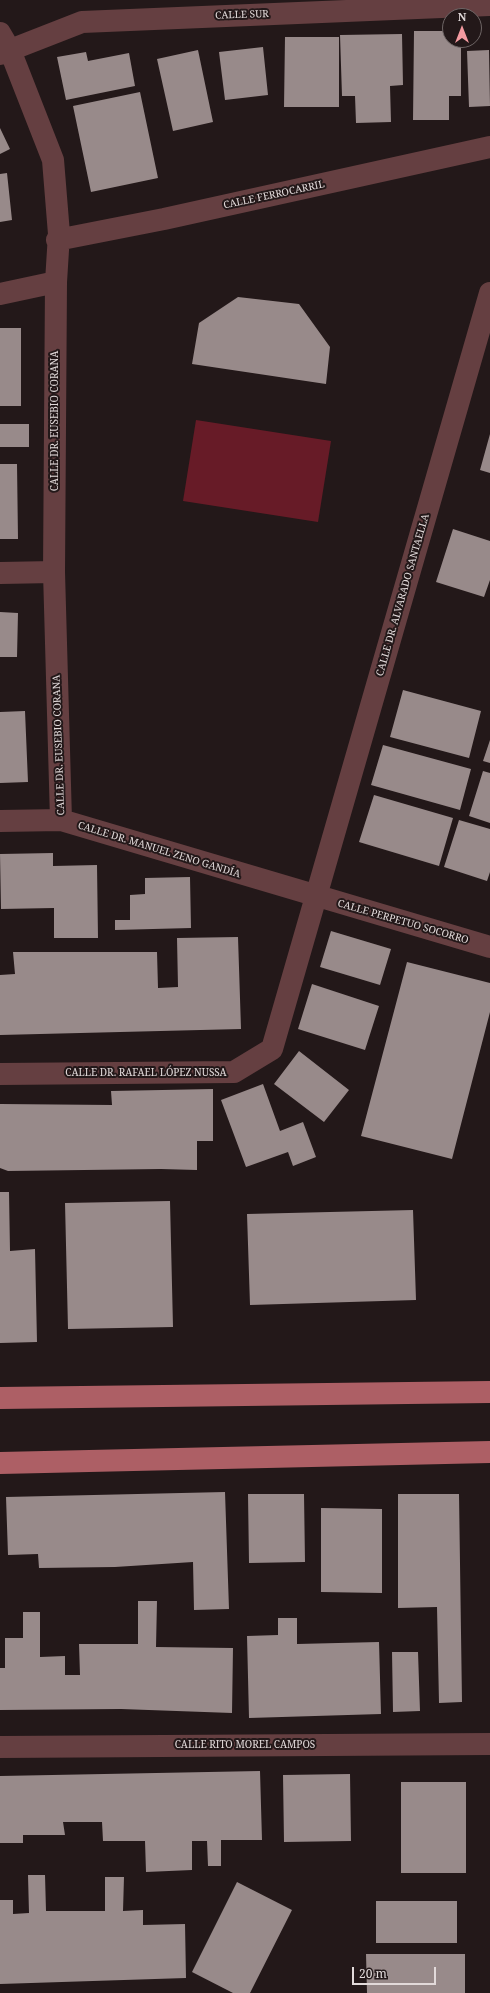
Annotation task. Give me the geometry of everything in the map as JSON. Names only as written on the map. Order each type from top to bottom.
[{"type":"main road","points":[[0,1398],[490,1392]]},
{"type":"main road","points":[[0,1463],[490,1452]]},
{"type":"street","name":"CALLE SUR","points":[[3,46],[82,22],[490,5]]},
{"type":"street","name":"CALLE DR. EUSEBIO CORANA","points":[[3,46],[53,160],[59,234],[57,240],[56,282],[54,572],[61,820]]},
{"type":"street","name":"CALLE FERROCARRIL","points":[[57,240],[164,219],[490,147]]},
{"type":"street","points":[[0,294],[56,282]]},
{"type":"street","name":"CALLE DR. ALVARADO SANTAELLA","points":[[315,897],[490,294]]},
{"type":"street","points":[[0,573],[54,572]]},
{"type":"street","name":"CALLE DR. MANUEL ZENO GANDÍA","points":[[0,821],[61,820],[315,897]]},
{"type":"street","name":"CALLE PERPETUO SOCORRO","points":[[315,897],[490,947]]},
{"type":"street","name":"CALLE DR. RAFAEL LÓPEZ NUSSA","points":[[0,1074],[234,1072],[272,1049],[315,897]]},
{"type":"street","name":"CALLE RITO MOREL CAMPOS","points":[[0,1747],[490,1744]]},
{"type":"shaded area","points":[[196,420],[331,441],[318,522],[183,501]]},
{"type":"building","points":[[414,31],[442,31],[442,48],[461,48],[461,96],[449,96],[449,120],[413,120]]},
{"type":"building","points":[[402,34],[403,85],[390,86],[391,122],[356,123],[355,96],[342,96],[340,35]]},
{"type":"building","points":[[285,37],[339,37],[339,107],[284,107]]},
{"type":"building","points":[[263,47],[268,95],[225,100],[219,52]]},
{"type":"building","points":[[198,50],[213,122],[173,131],[157,59]]},
{"type":"building","points":[[489,50],[490,106],[469,107],[467,51]]},
{"type":"building","points":[[86,52],[88,61],[129,53],[135,86],[66,100],[57,57]]},
{"type":"building","points":[[140,92],[158,178],[91,192],[73,106]]},
{"type":"building","points":[[0,128],[10,149],[0,154]]},
{"type":"building","points":[[7,173],[12,220],[0,222],[0,174]]},
{"type":"building","points":[[238,297],[299,304],[330,347],[326,384],[192,364],[199,323]]},
{"type":"building","points":[[0,328],[21,328],[21,406],[0,406]]},
{"type":"building","points":[[0,424],[29,424],[29,447],[0,447]]},
{"type":"building","points":[[490,434],[490,473],[480,470]]},
{"type":"building","points":[[0,464],[17,464],[18,539],[0,539]]},
{"type":"building","points":[[453,529],[490,541],[490,580],[484,597],[436,582]]},
{"type":"building","points":[[0,612],[18,613],[17,657],[0,657]]},
{"type":"building","points":[[403,690],[481,711],[469,758],[390,737]]},
{"type":"building","points":[[25,711],[28,782],[0,783],[0,712]]},
{"type":"building","points":[[490,740],[490,763],[483,761]]},
{"type":"building","points":[[383,745],[471,769],[460,810],[371,785]]},
{"type":"building","points":[[483,771],[490,773],[490,823],[469,816]]},
{"type":"building","points":[[374,795],[453,818],[439,866],[359,842]]},
{"type":"building","points":[[459,820],[490,829],[490,872],[487,881],[444,867]]},
{"type":"building","points":[[53,853],[53,866],[97,865],[98,938],[54,938],[54,908],[1,909],[0,854]]},
{"type":"building","points":[[190,877],[191,928],[115,930],[115,920],[130,920],[130,895],[145,894],[145,878]]},
{"type":"building","points":[[331,931],[391,949],[380,985],[320,967]]},
{"type":"building","points":[[238,937],[241,1029],[0,1035],[0,975],[15,974],[13,952],[157,952],[158,988],[178,987],[177,938]]},
{"type":"building","points":[[407,962],[490,983],[490,1012],[452,1159],[361,1136]]},
{"type":"building","points":[[312,984],[379,1006],[365,1050],[298,1029]]},
{"type":"building","points":[[299,1051],[349,1090],[324,1122],[274,1084]]},
{"type":"building","points":[[263,1084],[280,1131],[303,1122],[316,1157],[293,1166],[288,1152],[246,1167],[221,1100]]},
{"type":"building","points":[[213,1089],[213,1141],[197,1141],[197,1170],[8,1171],[0,1168],[0,1104],[112,1105],[111,1091]]},
{"type":"building","points":[[0,1192],[9,1192],[10,1251],[35,1249],[37,1342],[0,1343]]},
{"type":"building","points":[[170,1201],[173,1327],[68,1329],[65,1203]]},
{"type":"building","points":[[413,1210],[416,1300],[250,1305],[247,1214]]},
{"type":"building","points":[[225,1492],[229,1609],[194,1610],[193,1562],[115,1567],[39,1568],[38,1554],[8,1555],[6,1497]]},
{"type":"building","points":[[248,1494],[304,1494],[305,1562],[249,1563]]},
{"type":"building","points":[[398,1494],[459,1494],[462,1702],[439,1703],[437,1607],[398,1608]]},
{"type":"building","points":[[321,1508],[382,1509],[382,1593],[321,1592]]},
{"type":"building","points":[[138,1601],[157,1601],[156,1647],[233,1648],[232,1713],[121,1709],[0,1710],[0,1668],[5,1668],[5,1638],[23,1638],[23,1612],[40,1612],[40,1657],[65,1656],[65,1675],[80,1675],[79,1644],[138,1644]]},
{"type":"building","points":[[278,1618],[297,1618],[297,1644],[379,1642],[381,1714],[249,1718],[247,1636],[278,1635]]},
{"type":"building","points":[[392,1652],[418,1652],[420,1711],[393,1712]]},
{"type":"building","points":[[260,1771],[262,1840],[221,1840],[221,1866],[208,1866],[207,1841],[192,1841],[192,1870],[146,1872],[145,1841],[103,1841],[102,1822],[63,1822],[65,1835],[23,1835],[23,1843],[0,1843],[0,1776]]},
{"type":"building","points":[[350,1774],[351,1841],[284,1842],[283,1775]]},
{"type":"building","points":[[401,1782],[466,1782],[466,1873],[401,1873]]},
{"type":"building","points":[[28,1875],[45,1875],[46,1911],[105,1911],[105,1877],[124,1877],[123,1911],[143,1910],[143,1925],[185,1924],[186,1978],[0,1984],[0,1900],[13,1900],[13,1914],[29,1913]]},
{"type":"building","points":[[237,1882],[292,1910],[250,1993],[233,1993],[192,1972]]},
{"type":"building","points":[[376,1901],[457,1901],[457,1943],[376,1943]]},
{"type":"building","points":[[366,1954],[465,1954],[465,1993],[367,1993]]}]
